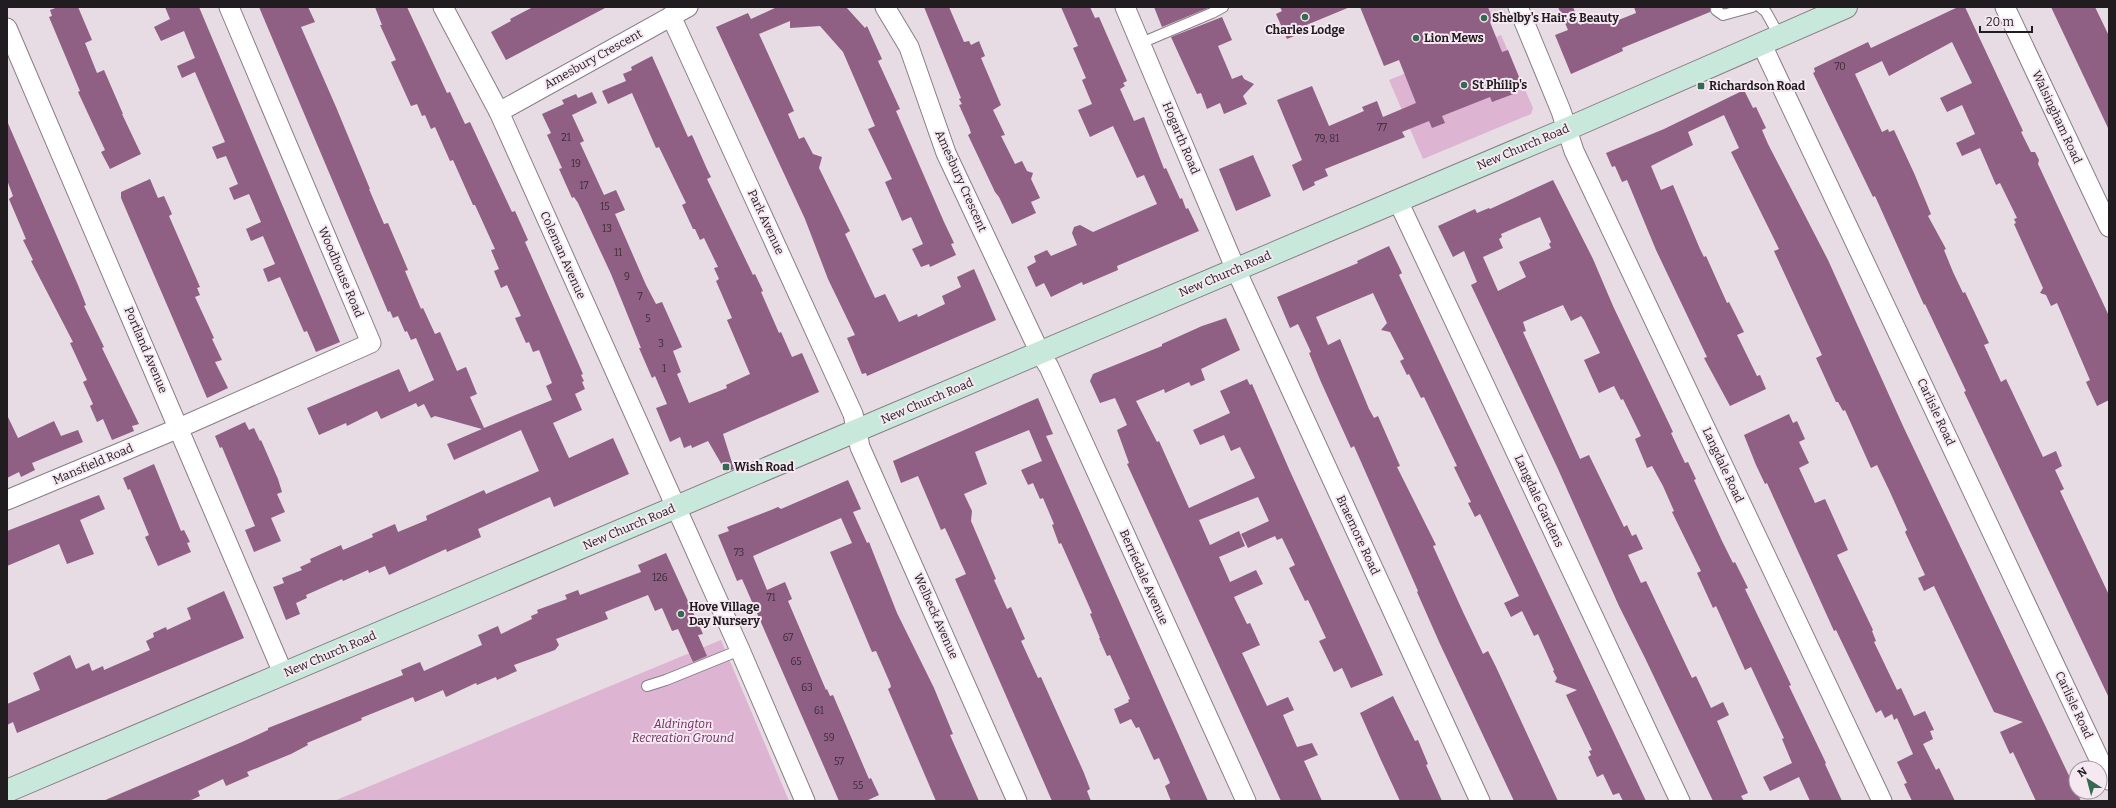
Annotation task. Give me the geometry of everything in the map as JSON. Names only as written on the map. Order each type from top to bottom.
[{"type":"main road","name":"New Church Road","points":[[7,791],[1398,201],[1771,41],[1835,9]]},
{"type":"street","name":"Woodhouse Road","points":[[179,428],[371,343],[229,7]]},
{"type":"street","name":"Coleman Avenue","points":[[443,7],[499,112],[675,507]]},
{"type":"street","name":"Amesbury Crescent","points":[[499,112],[688,7]]},
{"type":"street","name":"Amesbury Crescent","points":[[885,7],[909,47],[946,153],[1040,353]]},
{"type":"street","name":"Hogarth Road","points":[[1125,7],[1236,270]]},
{"type":"street","points":[[1518,7],[1561,111],[1566,129]]},
{"type":"street","name":"Walsingham Road","points":[[2005,7],[2109,227]]},
{"type":"street","name":"Park Avenue","points":[[671,16],[853,414],[856,430]]},
{"type":"street","name":"Portland Avenue","points":[[7,28],[283,674]]},
{"type":"street","name":"Carlisle Road","points":[[1771,41],[2109,780]]},
{"type":"street","name":"Langdale Road","points":[[1566,129],[1574,151],[1882,801]]},
{"type":"street","name":"Langdale Gardens","points":[[1398,201],[1680,801]]},
{"type":"street","name":"Braemore Road","points":[[1236,270],[1480,801]]},
{"type":"street","name":"Berriedale Avenue","points":[[1040,353],[1049,367],[1246,801]]},
{"type":"street","name":"Mansfield Road","points":[[7,500],[179,428]]},
{"type":"street","name":"Welbeck Avenue","points":[[856,430],[860,447],[1017,801]]},
{"type":"street","points":[[675,507],[740,650],[804,801]]},
{"type":"lane","points":[[1141,43],[1212,13],[1222,7]]},
{"type":"lane","points":[[1716,10],[1723,15],[1752,7]]},
{"type":"lane","points":[[1760,7],[1766,12],[1771,41]]},
{"type":"lane","points":[[647,686],[666,680],[740,650]]},
{"type":"shaded area","points":[[1468,7],[1505,7],[1508,15],[1477,28]]},
{"type":"green space","points":[[1501,35],[1533,108],[1531,114],[1423,159],[1389,80]]},
{"type":"green space","name":"Aldrington Recreation Ground","points":[[721,640],[789,801],[334,801]]},
{"type":"building","points":[[58,7],[78,7],[92,40],[85,43],[97,73],[104,70],[122,114],[141,154],[110,169],[101,152],[105,150],[78,92],[80,91],[49,17],[52,16],[50,10]]},
{"type":"building","points":[[165,7],[199,7],[340,342],[316,352],[307,331],[304,332],[280,277],[268,282],[263,269],[275,264],[263,236],[251,241],[246,229],[261,222],[249,194],[234,200],[229,188],[238,184],[226,156],[217,159],[212,147],[225,142],[195,72],[182,78],[177,66],[195,58],[184,31],[161,41],[154,27],[170,19]]},
{"type":"building","points":[[259,7],[308,7],[315,22],[301,27],[384,224],[388,223],[408,270],[405,271],[421,309],[423,308],[435,334],[440,332],[457,371],[466,367],[477,394],[470,397],[484,428],[552,400],[546,386],[552,383],[539,350],[533,352],[529,342],[526,343],[515,318],[521,316],[507,285],[501,288],[494,271],[499,269],[491,250],[495,249],[453,160],[450,161],[435,127],[431,129],[425,115],[422,116],[417,104],[411,106],[391,62],[396,60],[380,25],[382,25],[375,7],[407,7],[447,93],[450,92],[465,124],[470,122],[512,212],[515,211],[528,240],[525,242],[583,374],[581,375],[584,381],[582,382],[585,389],[575,394],[582,410],[553,423],[569,458],[613,438],[629,474],[554,507],[550,497],[478,529],[481,537],[447,552],[446,549],[389,575],[385,566],[369,573],[368,570],[343,581],[342,579],[306,595],[307,598],[296,603],[300,614],[286,620],[273,587],[284,583],[282,578],[302,570],[300,567],[311,562],[310,559],[341,545],[343,550],[373,537],[372,534],[395,524],[398,532],[427,520],[426,516],[484,490],[486,494],[539,471],[521,430],[454,460],[447,444],[482,429],[435,416],[431,418],[424,404],[418,407],[416,403],[381,419],[377,411],[347,426],[346,423],[319,435],[307,408],[399,369],[409,392],[434,380],[416,338],[411,340],[407,331],[405,332],[398,316],[393,318],[390,311],[388,312]]},
{"type":"building","points":[[533,7],[607,7],[506,60],[491,32],[511,21],[510,19]]},
{"type":"building","points":[[777,7],[846,7],[865,28],[867,26],[882,59],[878,61],[900,109],[896,111],[954,243],[951,244],[956,255],[930,267],[929,264],[921,267],[912,249],[923,244],[911,217],[902,221],[885,182],[892,179],[868,129],[875,126],[843,52],[820,26],[790,28],[790,21],[759,34],[794,111],[788,114],[799,139],[804,137],[813,154],[822,157],[819,168],[850,231],[845,234],[875,298],[885,294],[899,322],[917,314],[918,317],[945,304],[942,296],[961,287],[957,277],[974,269],[996,320],[867,376],[866,373],[862,374],[847,338],[855,335],[828,279],[805,219],[716,27],[748,13],[751,19]]},
{"type":"building","points":[[924,7],[949,7],[964,42],[969,41],[971,45],[979,41],[985,56],[981,58],[1001,105],[993,110],[1005,135],[1001,136],[1015,164],[1022,161],[1027,171],[1033,173],[1031,179],[1040,198],[1031,202],[1036,213],[1012,224],[968,135],[971,133],[959,105],[962,104],[959,99],[961,98]]},
{"type":"building","points":[[1061,7],[1090,7],[1095,18],[1099,17],[1127,81],[1123,83],[1125,86],[1120,89],[1134,121],[1144,117],[1164,169],[1166,168],[1180,199],[1182,198],[1186,209],[1188,208],[1199,231],[1117,266],[1118,270],[1083,285],[1082,282],[1051,297],[1044,283],[1036,287],[1027,267],[1036,262],[1034,256],[1047,250],[1051,256],[1077,245],[1072,233],[1074,227],[1080,225],[1093,232],[1157,204],[1144,175],[1137,178],[1113,126],[1090,137],[1078,110],[1092,104],[1082,80],[1086,78],[1073,48],[1078,46]]},
{"type":"building","points":[[1154,7],[1207,7],[1208,8],[1162,27]]},
{"type":"building","name":"Charles Lodge","points":[[1280,7],[1350,7],[1304,26],[1306,31],[1287,39],[1276,14],[1282,11]]},
{"type":"building","points":[[1360,7],[1488,7],[1493,21],[1490,22],[1502,52],[1508,50],[1521,82],[1516,93],[1492,102],[1490,97],[1442,116],[1445,123],[1432,128],[1429,121],[1402,132],[1405,137],[1325,169],[1328,176],[1314,182],[1315,185],[1303,191],[1292,165],[1302,160],[1277,100],[1312,86],[1329,126],[1364,111],[1362,107],[1377,101],[1383,117],[1416,103],[1399,60],[1384,66]]},
{"type":"building","points":[[1558,7],[1573,7],[1580,25],[1607,13],[1611,23],[1636,13],[1634,7],[1710,7],[1710,12],[1622,48],[1623,51],[1571,74],[1555,35],[1568,30]]},
{"type":"building","points":[[1958,7],[1965,7],[2023,131],[2021,132],[2031,152],[2035,152],[2039,160],[2038,164],[2109,316],[2109,400],[2097,406],[2086,382],[2090,380],[2057,303],[2051,306],[2046,295],[2040,293],[2043,288],[2014,224],[2016,223],[2014,219],[2017,218],[2000,183],[1996,185],[1980,148],[1962,156],[1956,143],[1975,134],[1962,105],[1947,112],[1940,98],[1972,83],[1952,42],[1889,76],[1882,61],[1855,74],[1882,132],[1888,129],[1889,132],[1894,130],[1931,214],[1928,216],[1946,249],[1944,250],[1953,272],[1963,293],[1965,292],[1989,343],[1984,345],[2001,382],[2006,379],[2043,457],[2056,451],[2062,466],[2055,470],[2064,489],[2060,491],[2109,595],[2109,698],[1964,392],[1966,391],[1925,304],[1924,305],[1875,196],[1873,197],[1813,73],[1815,72],[1814,68],[1868,42],[1871,48]]},
{"type":"building","points":[[2051,7],[2095,7],[2109,36],[2109,130]]},
{"type":"building","points":[[1222,17],[1232,40],[1218,46],[1232,79],[1242,75],[1244,79],[1254,84],[1243,96],[1247,104],[1224,114],[1220,103],[1207,109],[1201,93],[1197,94],[1171,37]]},
{"type":"building","points":[[652,56],[688,137],[692,135],[711,177],[707,179],[753,275],[755,274],[763,291],[761,292],[779,333],[781,332],[792,357],[802,353],[819,392],[723,434],[734,469],[726,472],[708,441],[692,448],[691,445],[684,448],[680,437],[670,442],[656,408],[667,404],[655,376],[652,378],[639,348],[641,348],[611,274],[578,203],[574,197],[572,198],[559,169],[562,168],[547,135],[551,133],[542,114],[564,104],[562,100],[576,94],[578,98],[592,92],[597,103],[572,115],[584,141],[580,143],[604,195],[616,190],[625,210],[615,214],[646,285],[656,304],[662,302],[682,347],[673,351],[681,372],[677,374],[689,403],[727,388],[726,385],[750,374],[727,320],[732,318],[716,281],[719,279],[714,268],[718,267],[704,238],[700,240],[695,229],[693,229],[682,205],[686,203],[659,147],[656,148],[632,93],[608,104],[602,91],[626,81],[623,74],[632,70],[631,67]]},
{"type":"building","points":[[1744,90],[1753,108],[1756,107],[1766,128],[1762,130],[1768,144],[1828,260],[1903,426],[2068,774],[2068,800],[2081,801],[2036,801],[2013,752],[2010,754],[2000,732],[2023,722],[1994,712],[1934,586],[1924,591],[1918,578],[1925,575],[1905,532],[1907,530],[1890,492],[1877,465],[1871,468],[1845,410],[1843,411],[1838,402],[1836,402],[1816,358],[1822,355],[1774,251],[1779,249],[1731,152],[1739,148],[1724,115],[1688,132],[1693,145],[1651,166],[1661,190],[1673,185],[1700,249],[1704,257],[1706,256],[1727,303],[1729,302],[1744,332],[1737,335],[1757,376],[1760,375],[1766,389],[1730,406],[1704,358],[1707,357],[1656,250],[1627,180],[1622,182],[1615,166],[1612,167],[1606,153],[1664,129]]},
{"type":"building","points":[[7,121],[78,285],[86,305],[84,306],[104,347],[102,348],[139,424],[132,426],[134,431],[112,440],[103,419],[97,422],[90,406],[93,404],[83,382],[87,380],[70,343],[73,342],[31,261],[33,260],[23,240],[26,239],[9,199],[13,196],[7,180]]},
{"type":"building","points":[[1253,155],[1271,196],[1236,211],[1219,169]]},
{"type":"building","points":[[150,179],[158,198],[164,196],[172,214],[169,216],[200,287],[197,288],[200,295],[195,297],[214,338],[212,339],[222,360],[215,362],[228,388],[207,398],[121,198],[121,192]]},
{"type":"building","points":[[1553,180],[1593,259],[1613,306],[1673,432],[1671,433],[1685,463],[1688,462],[1696,479],[1694,480],[1722,541],[1733,563],[1735,562],[1748,588],[1745,589],[1791,685],[1789,686],[1826,763],[1825,764],[1842,801],[1810,801],[1799,777],[1770,791],[1763,777],[1792,763],[1782,739],[1784,738],[1751,667],[1745,670],[1716,606],[1713,608],[1697,573],[1701,571],[1672,512],[1674,511],[1663,486],[1652,466],[1647,468],[1635,439],[1641,436],[1623,399],[1621,400],[1614,386],[1599,393],[1584,360],[1600,353],[1584,320],[1581,316],[1571,321],[1563,305],[1523,322],[1526,331],[1523,332],[1580,459],[1589,455],[1624,527],[1627,525],[1632,536],[1636,534],[1643,549],[1628,555],[1641,583],[1646,581],[1692,678],[1696,676],[1711,708],[1723,702],[1729,715],[1717,721],[1748,793],[1741,796],[1744,801],[1713,801],[1619,606],[1558,469],[1471,285],[1477,282],[1464,251],[1453,257],[1438,226],[1475,209],[1477,213],[1489,208],[1490,209]],"holes":[[[1540,217],[1551,242],[1549,244],[1551,248],[1519,262],[1526,277],[1498,291],[1483,257],[1503,248],[1499,239],[1502,237],[1501,234]]]},
{"type":"building","points":[[1389,246],[1402,273],[1399,275],[1646,801],[1623,801],[1619,793],[1613,795],[1603,774],[1597,777],[1588,757],[1591,755],[1589,751],[1592,750],[1566,695],[1577,690],[1555,682],[1557,678],[1538,634],[1534,636],[1522,611],[1511,617],[1504,603],[1519,596],[1480,514],[1475,517],[1468,503],[1471,502],[1454,467],[1457,466],[1424,397],[1421,398],[1409,374],[1407,375],[1400,361],[1404,359],[1390,332],[1381,330],[1387,323],[1373,293],[1316,317],[1328,345],[1340,339],[1369,409],[1374,418],[1378,416],[1400,466],[1397,467],[1436,545],[1433,546],[1463,612],[1483,654],[1488,651],[1558,801],[1514,801],[1440,644],[1354,446],[1351,448],[1321,382],[1309,353],[1311,352],[1298,324],[1290,328],[1277,297],[1358,263],[1357,261]]},
{"type":"building","points":[[1226,318],[1240,350],[1201,369],[1205,380],[1191,386],[1189,382],[1165,393],[1164,389],[1136,401],[1157,442],[1159,441],[1189,508],[1255,478],[1240,447],[1231,451],[1224,435],[1200,445],[1193,430],[1230,413],[1220,391],[1247,379],[1250,385],[1252,384],[1383,675],[1351,688],[1342,668],[1334,672],[1319,641],[1326,638],[1308,600],[1305,601],[1289,568],[1295,565],[1282,538],[1277,540],[1275,536],[1248,548],[1241,534],[1269,521],[1258,497],[1199,520],[1210,545],[1239,531],[1245,546],[1219,557],[1230,582],[1256,570],[1263,584],[1234,597],[1247,624],[1250,623],[1260,645],[1242,653],[1267,706],[1288,697],[1294,710],[1283,715],[1297,747],[1312,743],[1318,755],[1304,761],[1322,801],[1281,801],[1127,464],[1129,463],[1117,430],[1127,425],[1115,398],[1100,403],[1090,381],[1093,374],[1162,346],[1162,344],[1202,326]]},
{"type":"building","points":[[1038,398],[1053,434],[1046,436],[1208,801],[1171,801],[1165,786],[1170,783],[1159,758],[1154,760],[1139,727],[1136,728],[1131,719],[1120,724],[1114,709],[1129,702],[1128,700],[1130,699],[1110,655],[1107,656],[1099,638],[1090,614],[1092,613],[1061,543],[1059,544],[1052,525],[1054,524],[1043,498],[1040,499],[1033,483],[1028,485],[1021,470],[1042,461],[1029,430],[975,452],[987,484],[964,494],[972,511],[971,521],[996,579],[994,580],[1007,609],[1011,607],[1025,639],[1021,641],[1038,678],[1041,677],[1084,773],[1090,789],[1087,791],[1091,801],[1052,801],[955,579],[966,574],[945,528],[941,530],[918,476],[901,483],[893,461]]},
{"type":"building","points":[[1789,414],[1793,423],[1797,421],[1805,439],[1799,442],[1809,463],[1799,468],[1815,503],[1825,499],[1848,550],[1837,555],[1873,630],[1872,631],[1876,641],[1874,642],[1897,690],[1901,688],[1914,716],[1925,711],[1934,730],[1930,731],[1933,739],[1923,744],[1936,770],[1939,768],[1955,801],[1912,801],[1904,784],[1907,783],[1897,762],[1913,754],[1897,718],[1894,720],[1892,714],[1885,718],[1881,710],[1876,713],[1836,630],[1834,631],[1767,483],[1765,484],[1756,465],[1744,435]]},
{"type":"building","points":[[7,415],[18,438],[54,421],[61,436],[78,430],[83,442],[32,463],[35,470],[21,477],[19,472],[7,478]]},
{"type":"building","points":[[245,422],[249,430],[254,428],[260,441],[261,440],[278,479],[282,492],[277,494],[285,512],[271,518],[281,541],[254,552],[245,530],[255,526],[222,447],[220,448],[215,436]]},
{"type":"building","points":[[154,464],[181,531],[184,530],[190,542],[187,543],[191,552],[158,566],[145,537],[149,535],[130,489],[128,490],[123,478]]},
{"type":"building","points":[[848,480],[861,509],[853,512],[867,543],[869,542],[897,613],[934,688],[953,734],[950,735],[979,801],[936,801],[888,689],[891,687],[890,683],[876,651],[872,652],[830,552],[852,543],[841,518],[753,556],[767,590],[785,582],[792,599],[788,601],[826,690],[827,689],[830,696],[833,695],[869,779],[871,778],[879,795],[866,801],[839,801],[742,579],[737,581],[718,535],[729,531],[727,527],[778,507],[781,509]]},
{"type":"building","points":[[99,495],[105,509],[80,520],[94,554],[67,564],[59,544],[7,566],[7,531]]},
{"type":"building","points":[[666,553],[703,634],[698,635],[707,656],[693,662],[678,629],[672,631],[662,608],[655,611],[648,595],[605,612],[608,619],[556,639],[559,645],[555,650],[514,665],[517,671],[497,680],[496,677],[477,685],[476,683],[446,697],[443,690],[415,702],[413,697],[361,718],[362,720],[307,743],[308,745],[291,754],[247,772],[249,776],[226,786],[223,779],[198,791],[200,796],[189,801],[103,801],[242,742],[268,730],[268,728],[403,675],[401,670],[420,662],[424,671],[482,645],[478,635],[498,626],[501,634],[532,619],[531,616],[538,613],[537,610],[567,599],[565,595],[578,590],[580,595],[641,572],[638,565]]},
{"type":"building","points":[[224,591],[244,638],[17,733],[13,722],[7,725],[7,704],[40,690],[33,673],[70,655],[76,669],[89,663],[92,671],[103,666],[104,670],[150,650],[146,641],[154,637],[153,633],[166,627],[167,630],[191,619],[187,608]]},
{"type":"building","points":[[1393,696],[1415,741],[1418,740],[1428,764],[1426,765],[1442,801],[1400,801],[1360,713]]},
{"type":"place","name":"Charles Lodge","points":[[1305,17]]},
{"type":"place","name":"Shelby's Hair & Beauty","points":[[1484,18]]},
{"type":"place","name":"Lion Mews","points":[[1416,38]]},
{"type":"place","name":"St Philip's","points":[[1464,85]]},
{"type":"place","name":"Richardson Road","points":[[1701,86]]},
{"type":"place","name":"Wish Road","points":[[726,467]]},
{"type":"place","name":"Hove Village Day Nursery","points":[[681,614]]}]
